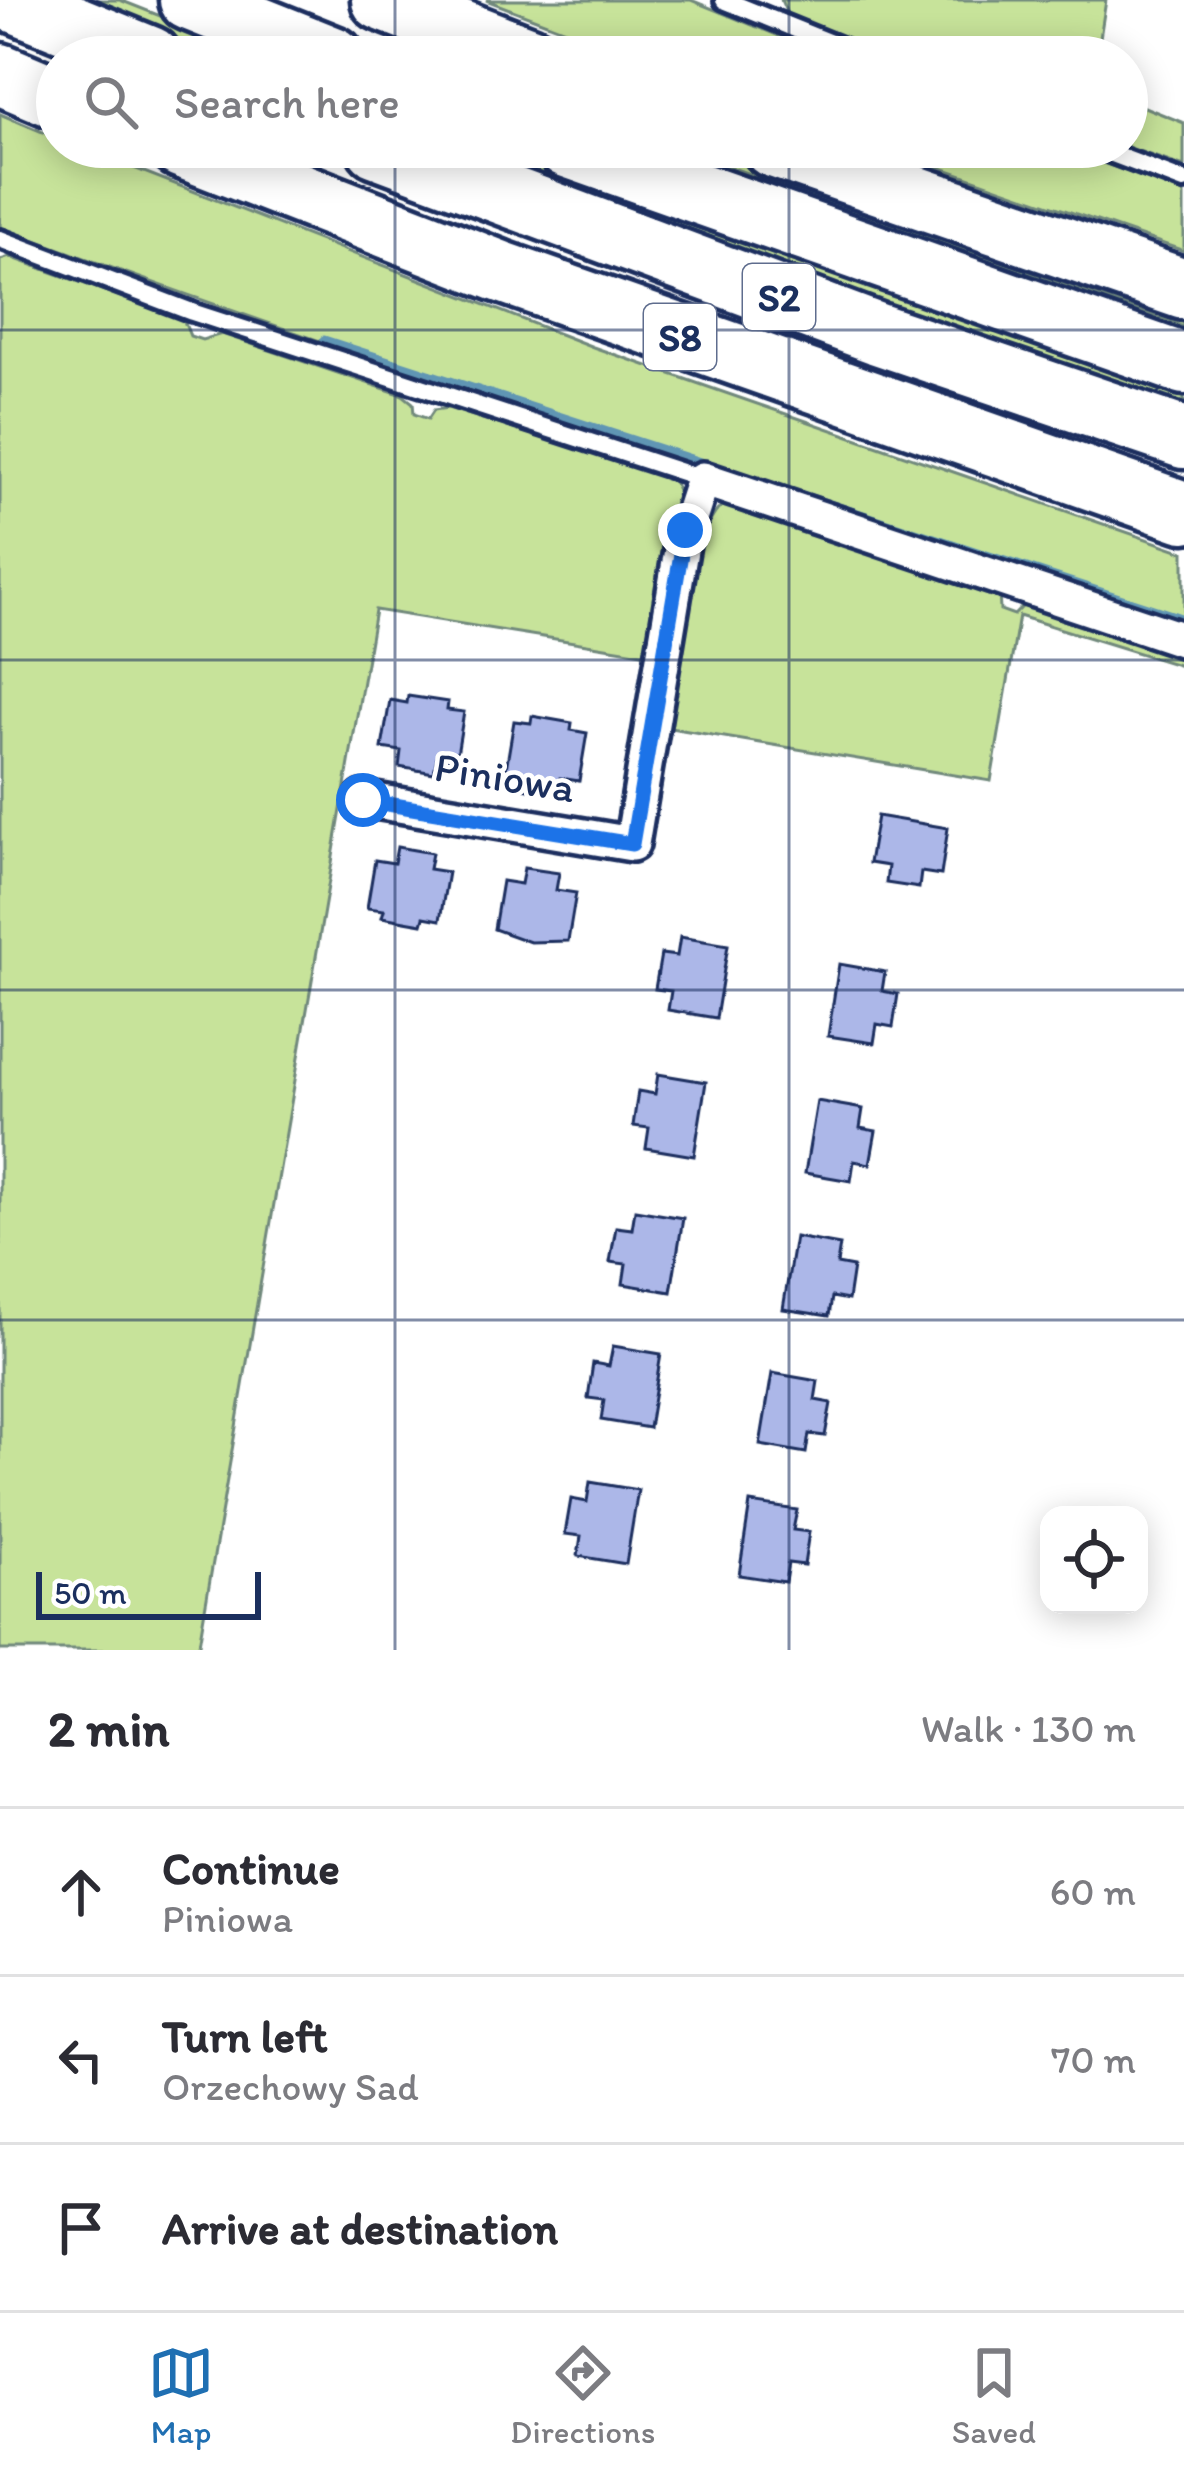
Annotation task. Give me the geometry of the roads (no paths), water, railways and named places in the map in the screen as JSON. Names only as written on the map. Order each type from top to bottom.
[{"type":"highway","points":[[10,0],[98,36]]},
{"type":"highway","points":[[190,0],[280,36]]},
{"type":"highway","points":[[382,0],[475,36]]},
{"type":"highway","points":[[0,74],[36,89]]},
{"type":"highway","name":"S8","points":[[235,168],[499,271],[1184,512]]},
{"type":"highway","name":"S2","points":[[433,168],[878,334],[1184,438]]},
{"type":"highway","name":"S2","points":[[627,168],[1184,364]]},
{"type":"highway","points":[[833,168],[1184,289]]},
{"type":"street","points":[[703,479],[1184,640]]},
{"type":"street","name":"Piniowa","points":[[363,800],[632,844],[682,544],[703,479]]},
{"type":"lane","points":[[724,0],[813,36]]},
{"type":"lane","points":[[1148,167],[1184,181]]},
{"type":"lane","points":[[0,239],[192,312],[703,479]]},
{"type":"waterway","points":[[324,340],[1184,619]]}]
